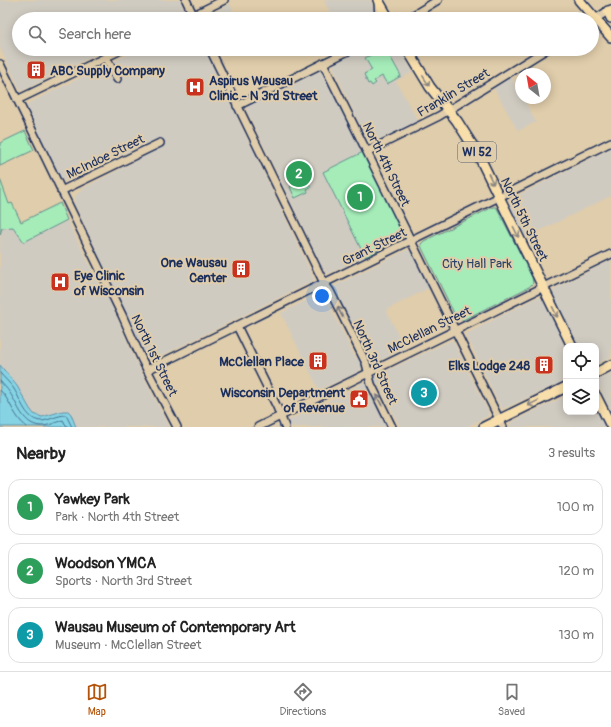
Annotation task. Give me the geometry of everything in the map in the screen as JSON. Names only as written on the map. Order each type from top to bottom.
[{"type":"main road","points":[[377,0],[385,12]]},
{"type":"main road","points":[[579,0],[588,12]]},
{"type":"main road","points":[[599,25],[611,37]]},
{"type":"main road","name":"North 5th Street","points":[[411,56],[430,87],[466,135],[478,154],[571,343]]},
{"type":"main road","points":[[599,371],[611,365]]},
{"type":"main road","points":[[484,427],[501,423],[563,389]]},
{"type":"main road","points":[[599,402],[611,426]]},
{"type":"street","points":[[186,0],[192,12]]},
{"type":"street","points":[[203,12],[224,0]]},
{"type":"street","points":[[377,0],[378,12]]},
{"type":"street","points":[[418,12],[438,0]]},
{"type":"street","points":[[599,18],[610,12]]},
{"type":"street","name":"North 3rd Street","points":[[213,56],[324,283],[364,359],[369,372],[371,384],[392,427]]},
{"type":"street","points":[[237,106],[338,56]]},
{"type":"street","name":"Franklin Street","points":[[368,151],[448,111],[536,56]]},
{"type":"street","points":[[17,100],[106,57],[117,79]]},
{"type":"street","name":"North 4th Street","points":[[323,63],[368,151],[501,423]]},
{"type":"street","name":"North 1st Street","points":[[0,64],[122,315],[147,370],[176,427]]},
{"type":"street","name":"Grant Street","points":[[147,370],[611,142]]},
{"type":"street","name":"McIndoe Street","points":[[61,191],[160,143]]},
{"type":"street","name":"McClellan Street","points":[[258,427],[611,254]]},
{"type":"street","points":[[237,326],[277,407],[285,427]]},
{"type":"shaded area","points":[[0,0],[180,0],[185,11],[12,12],[12,56],[94,56],[22,91],[0,48]]},
{"type":"shaded area","points":[[324,0],[370,0],[376,10],[376,12],[330,12]]},
{"type":"shaded area","points":[[230,4],[234,12],[214,12]]},
{"type":"shaded area","points":[[125,56],[208,56],[236,112],[251,146],[258,154],[258,160],[314,279],[311,282],[163,355],[152,359],[147,357],[141,348],[125,310],[74,203],[76,195],[82,189],[141,158],[136,148],[69,181],[64,181],[60,178],[27,107],[29,103]]},
{"type":"shaded area","points":[[349,56],[404,56],[413,72],[396,81],[418,121],[372,143],[367,140],[333,67],[335,63]]},
{"type":"shaded area","points":[[322,70],[363,152],[323,172],[365,257],[328,274],[323,269],[246,109],[248,106]]},
{"type":"shaded area","points":[[511,77],[515,84],[515,104],[526,104],[536,122],[518,131],[494,88]]},
{"type":"shaded area","points":[[611,148],[611,196],[525,238],[509,206],[509,200]]},
{"type":"shaded area","points":[[67,220],[102,290],[108,296],[134,357],[169,427],[76,427],[71,414],[66,410],[45,416],[39,416],[30,409],[17,386],[0,365],[0,235],[2,228],[13,227],[24,242]]},
{"type":"shaded area","points":[[407,250],[411,251],[429,288],[386,310],[405,348],[376,363],[371,364],[333,288],[338,284]]},
{"type":"shaded area","points":[[611,260],[611,357],[599,363],[599,343],[578,343],[555,298],[553,292],[556,288]]},
{"type":"shaded area","points":[[323,292],[326,292],[329,296],[327,301],[355,357],[361,361],[363,367],[358,372],[319,390],[281,313]]},
{"type":"shaded area","points":[[538,297],[544,301],[564,343],[563,381],[503,409],[500,406],[466,334]]},
{"type":"shaded area","points":[[450,341],[453,341],[488,411],[488,416],[467,427],[400,427],[379,384],[374,383],[373,377]]},
{"type":"shaded area","points":[[611,373],[611,412],[599,386],[600,379]]},
{"type":"shaded area","points":[[362,382],[368,385],[389,427],[275,427],[360,385]]},
{"type":"shaded area","points":[[563,397],[563,415],[599,415],[605,427],[509,427],[511,422]]},
{"type":"green space","points":[[369,56],[390,56],[401,76],[387,84],[382,76],[374,81],[376,83],[372,86],[370,83],[368,84],[364,74],[372,70],[365,58]]},
{"type":"green space","points":[[25,131],[34,150],[0,166],[0,143]]},
{"type":"green space","points":[[363,152],[404,236],[365,257],[323,172]]},
{"type":"green space","points":[[0,179],[9,204],[12,203],[21,222],[60,203],[67,220],[24,242],[13,227],[2,228],[0,235]]},
{"type":"green space","points":[[306,179],[311,188],[307,189],[308,192],[295,198],[290,187]]},
{"type":"green space","name":"City Hall Park","points":[[493,207],[496,207],[498,210],[532,277],[533,283],[529,287],[463,320],[457,318],[455,315],[421,244],[424,241]]},
{"type":"water","points":[[0,365],[17,386],[34,414],[42,417],[68,411],[71,414],[76,427],[0,427]]},
{"type":"place","name":"ABC Supply Company","points":[[36,70]]},
{"type":"place","name":"Aspirus Wausau Clinic - N 3rd Street","points":[[195,87]]},
{"type":"place","name":"Woodson YMCA","points":[[299,174]]},
{"type":"place","name":"Yawkey Park","points":[[360,197]]},
{"type":"place","name":"One Wausau Center","points":[[241,269]]},
{"type":"place","name":"Eye Clinic of Wisconsin","points":[[60,282]]},
{"type":"place","name":"McClellan Place","points":[[318,361]]},
{"type":"place","name":"Elks Lodge 248","points":[[544,365]]},
{"type":"place","name":"Wausau Museum of Contemporary Art","points":[[424,393]]},
{"type":"place","name":"Wisconsin Department of Revenue","points":[[359,399]]}]
